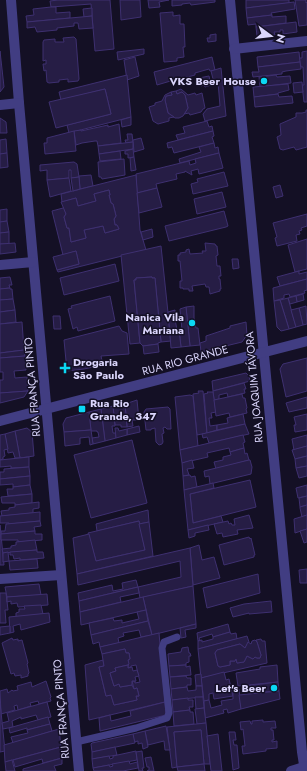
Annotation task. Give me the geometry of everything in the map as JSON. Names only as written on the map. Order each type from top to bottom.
[{"type":"street","name":"RUA FRANÇA PINTO","points":[[11,0],[79,771]]},
{"type":"street","name":"RUA JOAQUIM TÁVORA","points":[[230,0],[286,594],[305,768]]},
{"type":"street","points":[[234,49],[307,41]]},
{"type":"street","points":[[0,105],[19,103]]},
{"type":"street","points":[[0,265],[33,262]]},
{"type":"street","name":"RUA RIO GRANDE","points":[[0,421],[307,341]]},
{"type":"street","points":[[0,579],[61,575]]},
{"type":"street","points":[[291,771],[305,768]]},
{"type":"lane","points":[[76,742],[136,728],[167,718],[169,713],[162,648],[164,642],[177,637]]},
{"type":"building","points":[[110,0],[114,49],[95,51],[91,4],[51,7],[50,1]]},
{"type":"building","points":[[120,0],[140,0],[141,17],[121,20]]},
{"type":"building","points":[[148,0],[169,0],[159,2],[160,7],[149,8]]},
{"type":"building","points":[[172,0],[215,0],[215,2],[191,5],[190,3],[172,6]]},
{"type":"building","points":[[246,0],[289,0],[289,3],[246,8]]},
{"type":"building","points":[[295,0],[306,0],[306,3],[307,2],[307,25],[299,26]]},
{"type":"building","points":[[294,2],[295,9],[271,13],[272,15],[247,18],[246,8]]},
{"type":"building","points":[[56,7],[56,13],[70,12],[70,18],[27,22],[26,16],[34,15],[33,9]]},
{"type":"building","points":[[92,8],[92,16],[84,17],[83,9]]},
{"type":"building","points":[[173,12],[173,16],[180,15],[180,24],[184,24],[184,57],[177,58],[177,61],[164,62],[160,13]]},
{"type":"building","points":[[272,15],[272,17],[286,16],[286,23],[256,27],[256,24],[248,25],[247,18]]},
{"type":"building","points":[[92,16],[93,28],[79,29],[78,23],[74,23],[74,26],[57,28],[57,30],[37,32],[35,27],[27,28],[27,22]]},
{"type":"building","points":[[296,22],[297,32],[283,34],[283,30],[280,30],[280,32],[274,32],[275,35],[257,36],[256,27]]},
{"type":"building","points":[[216,34],[216,41],[208,42],[207,38],[210,38],[210,35]]},
{"type":"building","points":[[74,37],[76,39],[78,81],[68,82],[68,79],[59,80],[59,82],[47,82],[46,70],[44,71],[43,64],[46,64],[46,60],[43,61],[44,40],[55,39],[55,42],[64,42],[63,38]]},
{"type":"building","points":[[144,49],[144,54],[118,60],[117,52]]},
{"type":"building","points":[[0,51],[4,87],[0,92]]},
{"type":"building","points":[[307,51],[307,102],[304,102],[302,85],[304,85],[303,67],[301,67],[299,58],[302,58],[302,52]]},
{"type":"building","points":[[299,52],[300,62],[258,67],[257,57]]},
{"type":"building","points":[[135,57],[139,76],[127,80],[124,60]]},
{"type":"building","points":[[212,57],[215,70],[210,71],[209,69],[195,73],[195,75],[157,85],[154,72]]},
{"type":"building","points":[[300,62],[301,69],[282,72],[282,74],[253,77],[252,72],[259,72],[258,67]]},
{"type":"building","points":[[221,68],[226,116],[205,121],[203,114],[207,109],[220,106],[218,82],[214,83],[211,71]]},
{"type":"building","points":[[127,75],[131,117],[69,133],[67,125],[111,114],[105,89],[61,100],[59,92]]},
{"type":"building","points":[[276,75],[277,77],[290,76],[291,83],[260,87],[259,77]]},
{"type":"building","points":[[209,76],[211,85],[205,87],[204,85],[201,86],[199,78]]},
{"type":"building","points":[[302,82],[303,92],[294,93],[293,83]]},
{"type":"building","points":[[288,84],[289,90],[278,94],[254,97],[253,87]]},
{"type":"building","points":[[105,89],[111,114],[56,128],[49,102]]},
{"type":"building","points":[[181,89],[188,95],[202,93],[205,108],[201,112],[190,115],[189,113],[184,114],[188,108],[185,95],[182,92],[177,94],[176,91]]},
{"type":"building","points":[[176,91],[177,94],[182,92],[185,95],[188,108],[183,116],[179,118],[175,118],[168,113],[165,100],[166,96],[172,95],[171,92]]},
{"type":"building","points":[[171,92],[172,95],[166,96],[165,100],[168,113],[174,117],[169,118],[169,121],[158,124],[153,121],[149,107],[162,101],[165,95]]},
{"type":"building","points":[[278,94],[279,97],[292,96],[293,103],[255,107],[254,97]]},
{"type":"building","points":[[306,110],[307,147],[296,150],[294,147],[283,150],[280,149],[277,137],[281,135],[280,124],[296,117],[296,113],[306,112]]},
{"type":"building","points":[[131,117],[131,125],[122,127],[121,120]]},
{"type":"building","points":[[0,118],[6,122],[7,133],[0,133]]},
{"type":"building","points":[[207,121],[209,127],[212,126],[213,131],[178,140],[176,135],[185,133],[183,127]]},
{"type":"building","points":[[119,124],[121,143],[98,146],[97,141],[95,141],[76,145],[74,131],[81,131],[108,125],[108,127]]},
{"type":"building","points":[[74,131],[76,151],[45,154],[44,143],[47,143],[47,138]]},
{"type":"building","points":[[213,131],[214,136],[212,137],[214,143],[174,153],[172,147],[168,148],[167,143]]},
{"type":"building","points":[[127,134],[132,134],[133,142],[126,143],[125,140],[128,140]]},
{"type":"building","points":[[141,138],[144,149],[134,152],[133,140]]},
{"type":"building","points":[[6,139],[7,153],[0,154],[0,140]]},
{"type":"building","points":[[133,142],[133,149],[99,154],[98,146]]},
{"type":"building","points":[[214,143],[215,148],[218,147],[219,153],[180,163],[179,159],[201,152],[199,147]]},
{"type":"building","points":[[133,149],[134,157],[128,158],[128,154],[125,154],[125,151]]},
{"type":"building","points":[[120,151],[121,159],[100,161],[99,154]]},
{"type":"building","points":[[7,153],[8,167],[0,168],[0,154]]},
{"type":"building","points":[[219,153],[223,168],[199,174],[198,169],[191,171],[192,175],[185,171],[176,174],[177,179],[156,184],[157,188],[137,193],[136,174],[189,161],[190,165],[196,163],[195,159]]},
{"type":"building","points":[[134,157],[136,170],[131,171],[130,158]]},
{"type":"building","points":[[124,159],[125,175],[102,179],[99,177],[98,162]]},
{"type":"building","points":[[74,162],[77,164],[79,177],[71,178],[71,170],[69,170],[69,178],[47,180],[47,170],[40,171],[40,165]]},
{"type":"building","points":[[224,172],[228,186],[193,194],[191,184],[198,182],[197,179]]},
{"type":"building","points":[[91,175],[93,186],[80,189],[79,176]]},
{"type":"building","points":[[136,175],[140,230],[146,250],[58,272],[57,270],[79,264],[76,251],[63,255],[52,211],[64,207],[66,214],[64,217],[67,228],[69,228],[71,242],[86,238],[84,230],[103,226],[105,233],[119,229],[117,225],[115,225],[114,219],[116,216],[113,204],[111,203],[109,190],[94,194],[96,201],[78,206],[76,198],[62,202],[61,194]]},
{"type":"building","points":[[79,177],[80,189],[73,191],[71,178]]},
{"type":"building","points":[[69,178],[71,191],[50,197],[47,180]]},
{"type":"building","points":[[280,185],[283,196],[276,198],[273,187]]},
{"type":"building","points":[[157,188],[162,207],[139,213],[137,193]]},
{"type":"building","points":[[109,190],[111,203],[113,204],[116,216],[114,219],[115,225],[117,225],[119,229],[105,233],[103,226],[84,230],[86,238],[71,242],[69,228],[67,228],[64,217],[66,214],[61,202],[76,198],[78,206],[96,201],[94,194]]},
{"type":"building","points":[[222,192],[226,207],[197,214],[194,199]]},
{"type":"building","points":[[7,209],[7,221],[0,222],[0,210]]},
{"type":"building","points":[[224,211],[228,226],[169,241],[165,226]]},
{"type":"building","points":[[307,214],[307,226],[301,228],[302,230],[299,231],[300,234],[296,235],[297,241],[277,246],[275,238],[277,237],[273,223]]},
{"type":"building","points":[[7,221],[9,232],[0,233],[0,222]]},
{"type":"building","points":[[152,229],[153,237],[143,240],[141,232]]},
{"type":"building","points":[[9,232],[9,244],[0,244],[0,233]]},
{"type":"building","points":[[307,239],[307,269],[295,272],[288,245]]},
{"type":"building","points":[[15,243],[16,252],[0,254],[0,244]]},
{"type":"building","points":[[205,243],[215,244],[217,246],[217,266],[220,266],[221,276],[219,276],[220,291],[210,294],[209,287],[206,287],[205,284],[192,286],[193,291],[180,288],[180,281],[182,281],[178,255],[189,249],[190,254],[203,253],[202,251],[206,251]]},
{"type":"building","points":[[161,246],[171,341],[161,342],[155,278],[136,278],[136,280],[134,280],[140,343],[130,344],[121,255]]},
{"type":"building","points":[[76,251],[79,264],[57,270],[53,257]]},
{"type":"building","points":[[232,259],[238,259],[239,268],[233,269]]},
{"type":"building","points":[[115,264],[119,281],[64,295],[60,278]]},
{"type":"building","points":[[299,271],[299,274],[307,272],[307,279],[280,286],[277,277]]},
{"type":"building","points":[[10,277],[12,285],[9,285],[10,288],[0,289],[0,278]]},
{"type":"building","points":[[136,278],[155,278],[161,342],[158,344],[143,346],[140,343],[134,280],[136,280]]},
{"type":"building","points":[[307,279],[307,290],[304,291],[305,293],[290,297],[289,294],[284,295],[284,298],[274,301],[273,288]]},
{"type":"building","points":[[0,289],[12,289],[13,299],[0,300]]},
{"type":"building","points":[[303,294],[304,300],[297,302],[296,296]]},
{"type":"building","points":[[110,296],[115,321],[78,331],[77,327],[73,329],[68,309],[72,308],[71,306]]},
{"type":"building","points":[[296,296],[297,302],[290,304],[288,298]]},
{"type":"building","points":[[288,298],[296,327],[289,329],[280,300]]},
{"type":"building","points":[[13,299],[15,310],[0,312],[0,300]]},
{"type":"building","points":[[280,300],[289,329],[281,331],[277,327],[274,301]]},
{"type":"building","name":"Nanica Vila Mariana","points":[[194,306],[194,318],[196,328],[198,328],[200,345],[190,346],[186,307]]},
{"type":"building","points":[[306,306],[307,324],[303,325],[299,308]]},
{"type":"building","points":[[186,307],[190,346],[181,347],[179,330],[182,330],[180,309]]},
{"type":"building","points":[[299,308],[303,325],[296,327],[291,310]]},
{"type":"building","points":[[15,310],[16,322],[0,324],[0,312]]},
{"type":"building","points":[[175,310],[175,319],[177,330],[179,330],[181,347],[171,348],[168,312]]},
{"type":"building","points":[[53,316],[60,316],[61,329],[54,329]]},
{"type":"building","points":[[22,322],[24,350],[0,353],[0,324]]},
{"type":"building","points":[[246,322],[247,335],[242,342],[201,352],[200,343],[206,341],[206,336],[230,328],[230,326]]},
{"type":"building","points":[[119,326],[122,331],[127,333],[129,354],[101,356],[103,365],[67,371],[64,340]]},
{"type":"building","points":[[158,344],[159,352],[144,354],[143,346]]},
{"type":"building","points":[[24,350],[25,356],[0,358],[0,353]]},
{"type":"building","points":[[25,356],[26,370],[14,371],[15,378],[27,377],[28,391],[0,393],[0,380],[3,380],[3,372],[0,372],[0,358]]},
{"type":"building","points":[[307,358],[307,391],[286,397],[280,369],[283,364]]},
{"type":"building","points":[[246,373],[249,376],[250,381],[213,391],[212,381]]},
{"type":"building","points":[[244,383],[246,389],[244,389],[245,393],[228,397],[227,393],[219,395],[219,399],[214,400],[213,391]]},
{"type":"building","points":[[28,391],[24,397],[0,403],[0,393]]},
{"type":"building","points":[[198,391],[203,391],[207,433],[197,435],[193,394],[199,393]]},
{"type":"building","points":[[207,392],[213,392],[216,412],[211,413],[212,418],[209,418],[210,426],[217,425],[217,430],[207,433],[204,394],[208,393]]},
{"type":"building","points":[[242,394],[243,398],[245,398],[247,413],[230,417],[229,413],[216,416],[214,400]]},
{"type":"building","points":[[193,396],[198,446],[180,450],[175,397]]},
{"type":"building","points":[[307,397],[307,408],[289,412],[286,403]]},
{"type":"building","points":[[137,400],[139,420],[132,420],[133,426],[127,427],[125,404]]},
{"type":"building","points":[[125,404],[127,427],[121,427],[121,425],[115,425],[113,406]]},
{"type":"building","points":[[113,406],[115,426],[112,426],[113,433],[116,433],[116,438],[105,441],[101,409]]},
{"type":"building","points":[[168,407],[170,409],[171,429],[167,429],[165,427],[163,428],[163,442],[159,445],[156,442],[155,428],[146,430],[144,412],[146,409]]},
{"type":"building","points":[[101,409],[105,441],[93,444],[92,438],[99,437],[97,431],[91,431],[89,412]]},
{"type":"building","points":[[89,412],[91,430],[64,432],[63,424],[66,418]]},
{"type":"building","points":[[243,414],[245,424],[217,430],[217,425],[228,423],[227,418]]},
{"type":"building","points":[[307,414],[307,430],[295,432],[294,425],[296,425],[294,417]]},
{"type":"building","points":[[245,424],[249,434],[209,443],[207,437],[203,438],[202,434]]},
{"type":"building","points":[[139,426],[140,432],[127,435],[127,429]]},
{"type":"building","points":[[27,428],[32,432],[34,456],[20,458],[15,431]]},
{"type":"building","points":[[115,428],[118,428],[119,431],[127,429],[127,435],[116,438]]},
{"type":"building","points":[[91,430],[93,444],[90,445],[89,437],[80,438],[80,444],[65,446],[64,432]]},
{"type":"building","points":[[15,431],[20,458],[15,458],[13,452],[8,453],[5,434]]},
{"type":"building","points":[[5,434],[8,449],[4,450],[5,456],[0,460],[0,435]]},
{"type":"building","points":[[243,435],[245,442],[243,443],[244,448],[230,452],[229,448],[207,453],[208,457],[182,463],[180,450]]},
{"type":"building","points":[[307,435],[307,446],[294,450],[292,439]]},
{"type":"building","points":[[132,440],[147,503],[91,518],[74,455]]},
{"type":"building","points":[[307,446],[307,456],[295,459],[292,450]]},
{"type":"building","points":[[244,448],[245,454],[247,453],[249,460],[216,469],[214,462],[223,460],[223,457],[231,455],[230,452]]},
{"type":"building","points":[[307,456],[307,466],[296,468],[295,459]]},
{"type":"building","points":[[29,457],[29,467],[0,467],[0,460]]},
{"type":"building","points":[[192,460],[194,468],[187,469],[189,475],[183,476],[182,463]]},
{"type":"building","points":[[250,460],[252,467],[251,474],[210,484],[209,476],[205,477],[204,471]]},
{"type":"building","points":[[307,466],[307,476],[299,478],[296,468]]},
{"type":"building","points":[[29,467],[30,476],[0,479],[0,472],[4,472],[4,469]]},
{"type":"building","points":[[190,475],[191,477],[195,476],[197,487],[184,490],[183,476]]},
{"type":"building","points":[[30,476],[30,485],[13,487],[13,484],[0,485],[0,479]]},
{"type":"building","points":[[250,480],[256,507],[193,523],[190,494]]},
{"type":"building","points":[[213,483],[214,488],[190,494],[193,523],[221,516],[223,522],[188,530],[184,490]]},
{"type":"building","points":[[30,485],[32,494],[8,496],[7,489]]},
{"type":"building","points":[[307,485],[307,496],[298,498],[296,488]]},
{"type":"building","points":[[32,494],[32,503],[15,505],[15,503],[2,503],[1,497]]},
{"type":"building","points":[[307,496],[307,505],[300,507],[299,498]]},
{"type":"building","points":[[39,502],[39,508],[33,509],[33,513],[2,516],[1,511],[9,510],[9,508],[15,507],[15,505]]},
{"type":"building","points":[[307,505],[307,515],[302,517],[300,507]]},
{"type":"building","points":[[148,510],[149,522],[139,524],[139,521],[97,531],[96,524]]},
{"type":"building","points":[[40,512],[40,521],[9,524],[0,523],[0,516]]},
{"type":"building","points":[[249,515],[253,528],[237,530],[238,534],[223,537],[222,533],[217,534],[214,524],[228,521],[229,524],[231,523],[232,525],[235,525],[234,519]]},
{"type":"building","points":[[307,515],[307,529],[295,533],[294,519]]},
{"type":"building","points":[[40,521],[41,526],[34,527],[35,531],[1,534],[1,531],[5,531],[6,524]]},
{"type":"building","points":[[139,521],[145,550],[96,561],[88,533]]},
{"type":"building","points":[[149,522],[153,556],[77,574],[73,538],[89,534],[96,561],[145,550],[139,524]]},
{"type":"building","points":[[0,525],[4,565],[0,565]]},
{"type":"building","points":[[208,525],[209,530],[195,533],[195,536],[189,538],[188,530]]},
{"type":"building","points":[[307,529],[307,542],[304,543],[300,531]]},
{"type":"building","points":[[35,531],[35,534],[42,534],[42,540],[18,542],[18,540],[1,540],[1,534]]},
{"type":"building","points":[[249,537],[250,539],[251,538],[255,555],[254,557],[224,565],[219,545]]},
{"type":"building","points":[[35,540],[37,550],[3,553],[2,549],[11,548],[11,546],[16,545],[16,542]]},
{"type":"building","points":[[199,545],[202,560],[214,557],[220,578],[193,585],[190,548]]},
{"type":"building","points":[[190,548],[193,586],[140,598],[138,587],[181,577],[180,561],[78,585],[77,574]]},
{"type":"building","points":[[37,550],[37,552],[43,552],[44,558],[20,560],[20,558],[14,559],[13,555],[10,555],[10,552]]},
{"type":"building","points":[[8,552],[9,561],[3,562],[3,553]]},
{"type":"building","points":[[37,559],[38,568],[10,570],[9,561]]},
{"type":"building","points":[[307,569],[307,583],[300,583],[299,570]]},
{"type":"building","points":[[258,574],[260,593],[207,608],[203,588]]},
{"type":"building","points":[[136,580],[138,587],[79,601],[78,593],[112,585],[113,591],[123,589],[122,583]]},
{"type":"building","points":[[39,584],[41,595],[7,597],[5,587]]},
{"type":"building","points":[[193,586],[196,624],[152,635],[143,597]]},
{"type":"building","points":[[138,587],[139,593],[120,597],[121,602],[80,612],[79,601]]},
{"type":"building","points":[[0,593],[6,593],[8,610],[5,610],[6,623],[0,623]]},
{"type":"building","points":[[47,594],[48,605],[18,607],[17,603],[11,604],[11,601],[7,602],[7,597]]},
{"type":"building","points":[[143,597],[146,610],[81,625],[80,612]]},
{"type":"building","points":[[271,601],[272,612],[249,613],[233,617],[230,608],[244,604]]},
{"type":"building","points":[[41,605],[43,614],[16,617],[16,613],[19,612],[19,609],[25,609],[24,606]]},
{"type":"building","points":[[146,610],[148,621],[91,635],[89,623],[113,618],[114,621],[122,620],[122,623],[139,619],[137,612]]},
{"type":"building","points":[[49,613],[50,622],[21,630],[20,624],[13,626],[14,632],[10,633],[9,617]]},
{"type":"building","points":[[148,621],[152,635],[141,637],[139,630],[123,633],[124,636],[118,638],[119,643],[100,647],[99,642],[93,644],[91,635]]},
{"type":"building","points":[[196,624],[196,628],[185,630],[186,637],[181,638],[180,628]]},
{"type":"building","points":[[228,624],[230,632],[213,637],[212,634],[199,638],[200,640],[198,641],[197,633]]},
{"type":"building","points":[[10,626],[10,633],[0,635],[0,627]]},
{"type":"building","points":[[230,632],[231,634],[236,633],[237,639],[198,649],[198,641],[202,640],[202,642],[213,639],[213,637]]},
{"type":"building","points":[[159,633],[165,702],[89,720],[85,665],[103,660],[104,666],[99,667],[106,696],[111,695],[114,705],[137,700],[136,696],[139,696],[137,688],[134,689],[132,681],[135,681],[135,683],[140,682],[136,665],[128,668],[128,660],[130,659],[129,653],[126,653],[125,649],[102,654],[100,647]]},
{"type":"building","points":[[247,636],[249,642],[245,648],[240,644],[217,650],[215,653],[218,666],[230,665],[230,661],[235,661],[236,659],[237,663],[244,662],[247,656],[253,659],[255,657],[260,658],[261,655],[256,640],[261,639],[262,641],[265,641],[267,663],[201,678],[198,649]]},
{"type":"building","points":[[12,638],[13,640],[18,639],[18,641],[22,640],[28,663],[28,676],[21,678],[21,675],[15,676],[14,673],[11,674],[2,643]]},
{"type":"building","points":[[255,640],[261,655],[260,658],[255,657],[253,659],[247,656],[244,662],[237,663],[236,659],[235,661],[230,661],[230,665],[218,666],[215,653],[217,650],[240,644],[245,648],[248,642],[251,644],[252,641]]},
{"type":"building","points":[[188,647],[191,656],[189,656],[189,662],[186,663],[186,665],[169,666],[168,654],[181,652],[182,648]]},
{"type":"building","points":[[125,649],[126,653],[129,653],[129,664],[115,668],[116,671],[110,673],[114,686],[119,684],[120,687],[132,685],[134,689],[137,688],[139,696],[136,696],[137,700],[114,705],[111,695],[106,696],[99,667],[104,666],[102,654]]},
{"type":"building","points":[[128,665],[128,668],[132,667],[133,671],[137,670],[139,676],[135,677],[136,681],[132,681],[132,685],[120,687],[119,684],[114,686],[110,673],[116,671],[115,668]]},
{"type":"building","points":[[186,665],[186,667],[190,666],[191,675],[170,677],[169,666]]},
{"type":"building","points":[[277,665],[278,682],[238,686],[236,673],[260,669],[260,667]]},
{"type":"building","points":[[224,672],[226,680],[229,679],[233,696],[214,699],[213,693],[209,694],[209,700],[204,701],[201,678]]},
{"type":"building","points":[[201,674],[202,686],[196,686],[195,675]]},
{"type":"building","points":[[186,676],[187,678],[191,678],[191,685],[171,689],[170,677]]},
{"type":"building","points":[[46,681],[51,701],[39,704],[38,701],[30,703],[31,706],[18,710],[17,705],[14,706],[15,710],[1,714],[0,691],[7,689],[8,693],[12,690],[18,690],[17,686],[31,682],[32,687]]},
{"type":"building","points":[[278,682],[279,691],[263,692],[263,690],[255,691],[255,688],[246,688],[246,686]]},
{"type":"building","points":[[196,686],[202,686],[203,697],[172,700],[171,689],[187,687],[188,691],[196,690]]},
{"type":"building","points":[[239,689],[241,709],[228,713],[227,709],[223,710],[224,713],[205,718],[204,701],[209,700],[211,708],[222,705],[221,701],[233,699],[233,690]]},
{"type":"building","points":[[279,691],[280,699],[241,709],[239,695]]},
{"type":"building","points":[[195,697],[203,697],[204,708],[196,709]]},
{"type":"building","points":[[188,698],[188,700],[193,700],[193,707],[189,707],[190,710],[173,712],[172,700]]},
{"type":"building","points":[[0,702],[5,751],[0,752]]},
{"type":"building","points":[[47,702],[51,717],[38,720],[36,715],[21,719],[21,717],[12,721],[13,727],[3,729],[2,723],[9,721],[7,713]]},
{"type":"building","points":[[165,702],[166,715],[100,731],[99,718],[110,715],[111,721],[131,716],[130,711]]},
{"type":"building","points":[[204,708],[206,723],[197,724],[195,709]]},
{"type":"building","points":[[190,710],[190,712],[193,712],[194,724],[174,726],[173,712]]},
{"type":"building","points":[[48,717],[50,724],[10,733],[9,728]]},
{"type":"building","points":[[263,720],[263,722],[275,721],[276,728],[271,728],[271,730],[273,730],[274,740],[272,740],[272,742],[277,741],[277,748],[243,754],[242,746],[245,746],[243,729],[241,730],[240,722],[250,721],[252,724],[252,721]]},
{"type":"building","points":[[206,723],[210,764],[204,764],[201,730],[174,732],[177,767],[172,768],[167,727]]},
{"type":"building","points":[[50,724],[52,731],[13,743],[11,737],[28,733],[27,730]]},
{"type":"building","points":[[166,726],[170,750],[165,750],[164,741],[148,745],[145,731]]},
{"type":"building","points":[[59,729],[61,747],[5,762],[4,745]]},
{"type":"building","points":[[201,730],[204,764],[177,767],[174,732]]},
{"type":"building","points":[[145,731],[148,747],[143,749],[142,743],[138,744],[138,741],[134,742],[133,734]]},
{"type":"building","points":[[229,732],[235,732],[236,740],[233,740],[234,745],[237,745],[239,768],[233,770]]},
{"type":"building","points":[[133,734],[135,743],[92,752],[92,743]]},
{"type":"building","points":[[218,734],[222,771],[211,771],[207,736]]},
{"type":"building","points":[[61,747],[62,758],[43,763],[42,759],[15,767],[13,760]]},
{"type":"building","points":[[115,747],[117,755],[92,759],[92,752]]},
{"type":"building","points":[[136,751],[137,760],[93,768],[92,759],[109,756],[110,759],[113,758],[113,756]]},
{"type":"building","points":[[142,751],[144,768],[142,768],[143,771],[139,771],[136,752]]},
{"type":"building","points":[[151,757],[154,771],[147,771],[149,770],[149,767],[147,767],[145,758]]},
{"type":"building","points":[[62,758],[62,764],[54,766],[56,771],[23,771],[23,769]]},
{"type":"building","points":[[12,760],[15,771],[6,771],[5,762]]},
{"type":"building","points":[[129,761],[130,764],[137,762],[138,768],[123,771],[94,771],[93,768],[109,765],[110,767],[113,766],[112,764]]},
{"type":"building","points":[[204,764],[205,771],[178,771],[177,767]]},
{"type":"place","name":"VKS Beer House","points":[[264,81]]},
{"type":"place","name":"Nanica Vila Mariana","points":[[192,323]]},
{"type":"place","name":"Drogaria São Paulo","points":[[65,368]]},
{"type":"place","name":"Rua Rio Grande, 347","points":[[82,409]]},
{"type":"place","name":"Let's Beer","points":[[274,688]]}]
